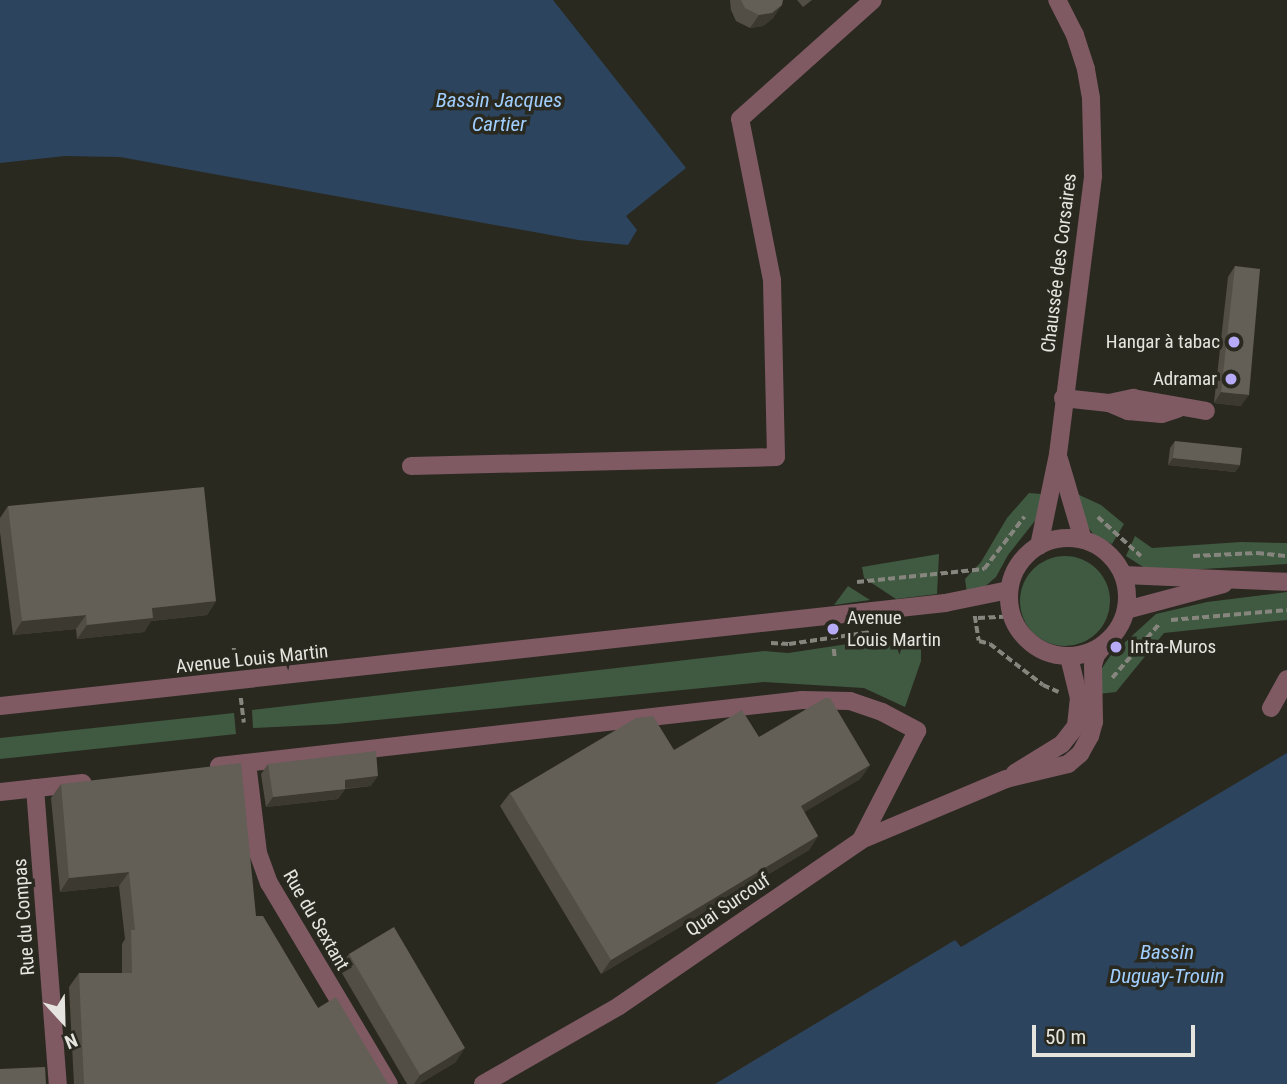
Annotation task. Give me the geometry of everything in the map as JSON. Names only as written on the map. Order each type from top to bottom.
[{"type":"street","points":[[411,466],[776,457],[772,280],[740,119],[873,0]]},
{"type":"street","name":"Chaussée des Corsaires","points":[[1039,546],[1058,454],[1063,398],[1088,230],[1093,135],[1086,69],[1075,35],[1057,0]]},
{"type":"street","points":[[1063,398],[1109,403],[1129,398],[1142,399],[1162,401],[1177,409],[1206,411]]},
{"type":"street","name":"Chaussée des Corsaires","points":[[1058,454],[1083,540]]},
{"type":"street","points":[[1085,689],[1096,655],[1106,643],[1122,622],[1126,610],[1127,592],[1123,575],[1109,554],[1083,540],[1053,540],[1039,546],[1018,564],[1009,590],[1012,616],[1030,643],[1044,652],[1069,656],[1089,653],[1106,643]]},
{"type":"street","points":[[1123,575],[1231,582],[1287,582]]},
{"type":"street","points":[[1126,610],[1231,582]]},
{"type":"street","name":"Avenue Louis Martin","points":[[0,706],[908,608],[1009,590]]},
{"type":"street","points":[[1069,656],[1085,689]]},
{"type":"street","points":[[1271,708],[1287,679]]},
{"type":"street","name":"Quai Surcouf","points":[[483,1084],[619,1006],[861,840],[1006,779],[1054,770],[1080,754],[1094,722],[1085,689]]},
{"type":"street","points":[[207,768],[802,700],[850,701],[882,712],[917,731],[861,840]]},
{"type":"street","name":"Rue du Sextant","points":[[247,763],[258,853],[269,883],[389,1084]]},
{"type":"street","points":[[0,792],[101,780]]},
{"type":"street","name":"Rue du Compas","points":[[35,788],[58,1084]]},
{"type":"path","points":[[857,582],[975,572]]},
{"type":"path","points":[[1012,616],[975,618],[979,641],[990,644],[1043,685],[1061,692],[1109,682],[1156,625],[1163,621],[1287,610]]},
{"type":"path","points":[[834,649],[835,658]]},
{"type":"green space","points":[[1029,493],[1041,494],[1038,517],[1008,555],[996,577],[982,589],[967,593],[965,579],[981,562],[1007,518]]},
{"type":"green space","points":[[1075,493],[1101,505],[1124,524],[1112,544],[1095,536],[1082,520]]},
{"type":"green space","points":[[1135,536],[1152,548],[1241,542],[1287,543],[1287,564],[1151,572],[1126,556]]},
{"type":"green space","points":[[939,554],[937,594],[896,599],[864,578],[862,567]]},
{"type":"green space","points":[[1056,556],[1074,556],[1090,563],[1103,576],[1110,592],[1110,610],[1103,626],[1090,639],[1074,646],[1056,646],[1040,639],[1027,626],[1020,610],[1020,592],[1027,576],[1040,563]]},
{"type":"green space","points":[[848,586],[870,600],[834,605]]},
{"type":"green space","points":[[1287,592],[1287,620],[1164,633],[1116,692],[1098,694],[1102,668],[1111,655],[1156,614],[1207,602]]},
{"type":"green space","points":[[921,633],[921,661],[905,707],[864,688],[764,682],[336,724],[253,728],[252,710],[764,651],[788,653]]},
{"type":"green space","points":[[234,713],[236,734],[0,759],[0,738]]},
{"type":"water","name":"Bassin Jacques Cartier","points":[[0,0],[553,0],[686,168],[626,216],[637,230],[628,245],[578,240],[120,157],[65,156],[0,163]]},
{"type":"water","name":"Bassin Duguay-Trouin","points":[[1287,753],[1287,1084],[715,1084],[955,940],[961,947]]},
{"type":"building","points":[[741,0],[783,0],[782,5],[772,13],[759,15],[745,8]]},
{"type":"building","name":"Hangar à tabac","points":[[1235,266],[1260,269],[1249,395],[1221,392]]},
{"type":"building","points":[[1175,441],[1242,448],[1240,465],[1173,458]]},
{"type":"building","points":[[204,487],[216,601],[152,608],[153,618],[87,625],[86,615],[22,621],[8,506]]},
{"type":"building","points":[[825,698],[830,698],[870,765],[801,806],[818,836],[611,960],[510,793],[636,718],[653,716],[674,750],[742,710],[759,737]]},
{"type":"building","points":[[376,751],[378,776],[345,780],[345,789],[273,797],[268,764]]},
{"type":"building","points":[[241,763],[256,916],[263,916],[318,1008],[336,997],[388,1084],[84,1084],[79,973],[132,973],[131,930],[135,930],[129,872],[69,878],[61,784]]},
{"type":"building","points":[[394,927],[465,1048],[420,1075],[349,954]]},
{"type":"building","points":[[45,1067],[46,1084],[0,1084],[0,1069]]},
{"type":"place","name":"Hangar à tabac","points":[[1234,342]]},
{"type":"place","name":"Adramar","points":[[1231,379]]},
{"type":"place","name":"Avenue Louis Martin","points":[[833,629]]},
{"type":"place","name":"Intra-Muros","points":[[1116,647]]}]
